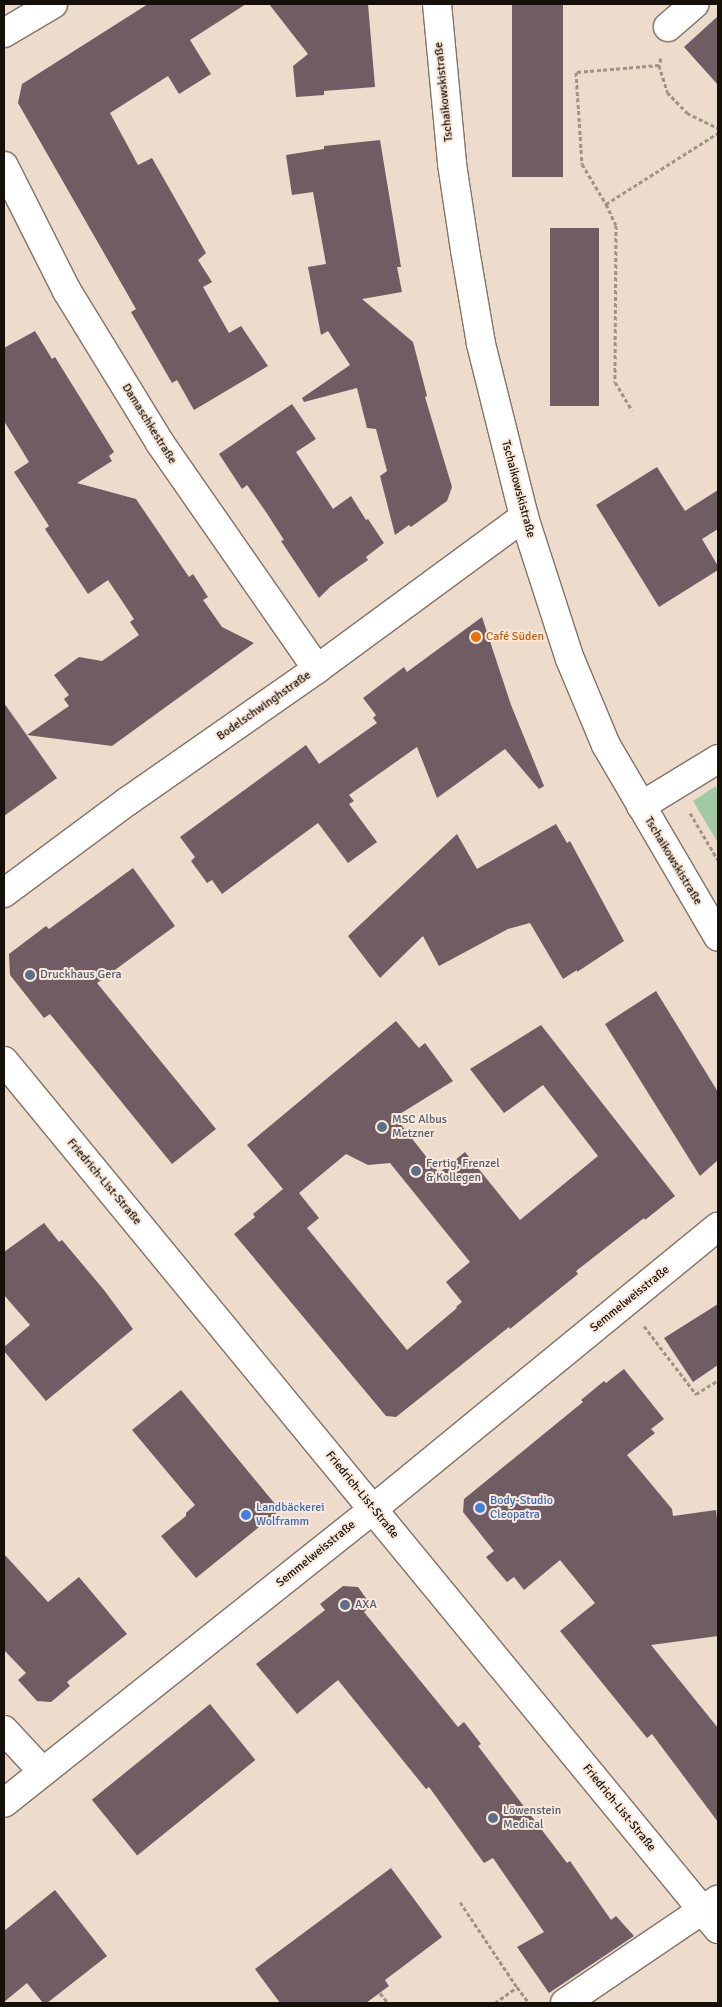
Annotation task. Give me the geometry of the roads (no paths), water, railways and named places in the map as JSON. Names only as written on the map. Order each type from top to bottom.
[{"type":"street","points":[[4,33],[53,4]]},
{"type":"street","name":"Tschaikowskistraße","points":[[437,4],[452,164],[465,250],[481,344],[524,517],[570,659],[606,745],[718,937]]},
{"type":"street","points":[[668,28],[694,4]]},
{"type":"street","name":"Damaschkestraße","points":[[4,166],[67,291],[160,443],[317,669]]},
{"type":"street","name":"Bodelschwinghstraße","points":[[4,893],[128,801],[317,669],[524,517]]},
{"type":"street","points":[[641,806],[718,759]]},
{"type":"street","name":"Friedrich-List-Straße","points":[[4,1061],[373,1508],[714,1913]]},
{"type":"street","name":"Semmelweisstraße","points":[[4,1803],[373,1508],[718,1227]]},
{"type":"street","points":[[4,1730],[43,1772]]},
{"type":"street","points":[[565,2003],[714,1913]]},
{"type":"place","name":"Café Süden","points":[[476,637]]},
{"type":"place","name":"Druckhaus Gera","points":[[30,975]]},
{"type":"place","name":"MSC Albus Metzner","points":[[382,1127]]},
{"type":"place","name":"Fertig, Frenzel & Kollegen","points":[[416,1171]]},
{"type":"place","name":"Body-Studio Cleopatra","points":[[480,1508]]},
{"type":"place","name":"Landbäckerei Wolframm","points":[[246,1515]]},
{"type":"place","name":"AXA","points":[[345,1605]]},
{"type":"place","name":"Löwenstein Medical","points":[[493,1818]]}]
